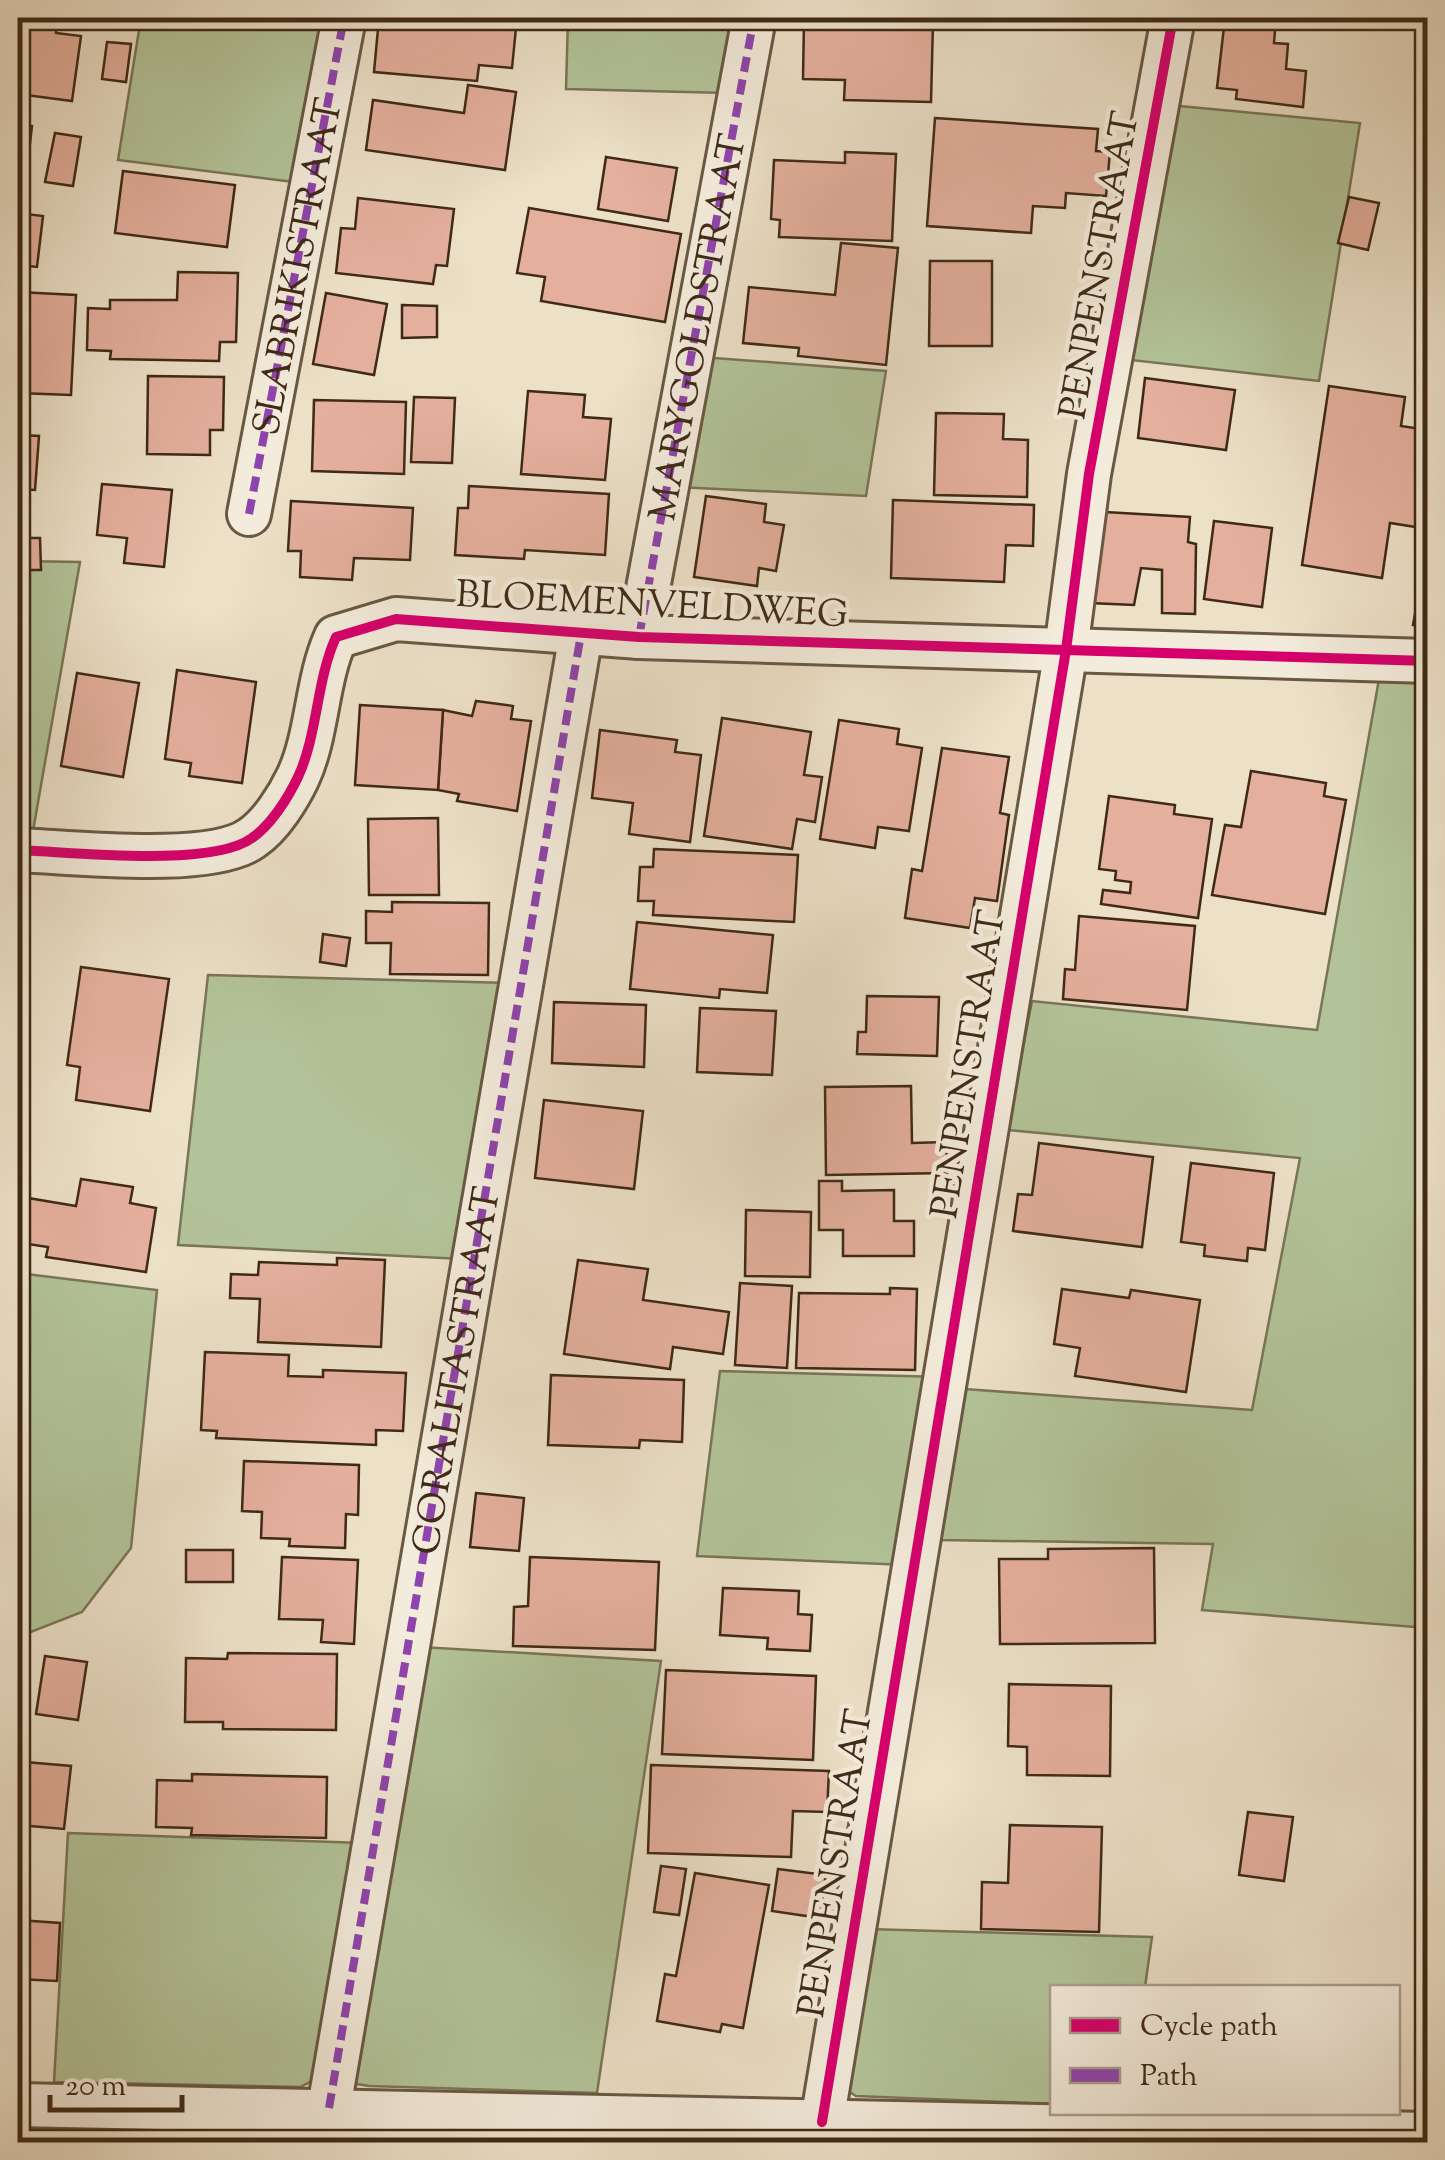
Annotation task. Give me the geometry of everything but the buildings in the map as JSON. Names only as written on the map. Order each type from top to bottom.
[{"type":"street","name":"SLABRIKISTRAAT","points":[[249,514],[344,18]]},
{"type":"street","name":"MARYGOLDSTRAAT","points":[[639,637],[754,18]]},
{"type":"street","name":"PENPENSTRAAT","points":[[822,2122],[1066,650],[1090,474],[1173,18]]},
{"type":"street","name":"BLOEMENVELDWEG","points":[[18,850],[166,855],[210,852],[251,839],[281,806],[299,774],[324,664],[336,637],[396,619],[639,637],[1428,660]]},
{"type":"street","name":"CORALITASTRAAT","points":[[329,2108],[581,634]]},
{"type":"street","points":[[18,2105],[329,2108],[588,2129],[822,2122],[1407,2137]]},
{"type":"green space","points":[[141,18],[333,18],[302,183],[118,160]]},
{"type":"green space","points":[[568,18],[742,18],[726,93],[566,89]]},
{"type":"green space","points":[[1169,105],[1360,123],[1319,381],[1122,359]]},
{"type":"green space","points":[[701,357],[886,371],[866,496],[677,487]]},
{"type":"green space","points":[[18,561],[80,562],[33,831],[18,831]]},
{"type":"green space","points":[[1379,679],[1427,680],[1427,1628],[1202,1610],[1213,1544],[939,1540],[965,1389],[1252,1410],[1300,1158],[1007,1130],[1032,1001],[1317,1030]]},
{"type":"green space","points":[[208,975],[510,983],[462,1259],[178,1245]]},
{"type":"green space","points":[[18,1273],[157,1290],[131,1548],[82,1612],[18,1637]]},
{"type":"green space","points":[[720,1371],[941,1377],[906,1565],[697,1556]]},
{"type":"green space","points":[[421,1647],[661,1661],[597,2093],[369,2086],[357,2084],[350,2076]]},
{"type":"green space","points":[[68,1833],[362,1843],[318,2078],[300,2087],[54,2082]]},
{"type":"green space","points":[[867,1929],[1152,1937],[1145,1985],[1050,1985],[1050,2104],[856,2096],[845,2089]]},
{"type":"marked path","points":[[249,514],[344,18]]},
{"type":"marked path","points":[[639,637],[754,18]]},
{"type":"marked path","points":[[329,2108],[581,634]]},
{"type":"cycle path","points":[[822,2122],[1066,650],[1089,474],[1173,18]]},
{"type":"cycle path","points":[[18,850],[174,856],[206,853],[252,838],[278,811],[298,777],[336,637],[396,619],[639,637],[1428,661]]}]
